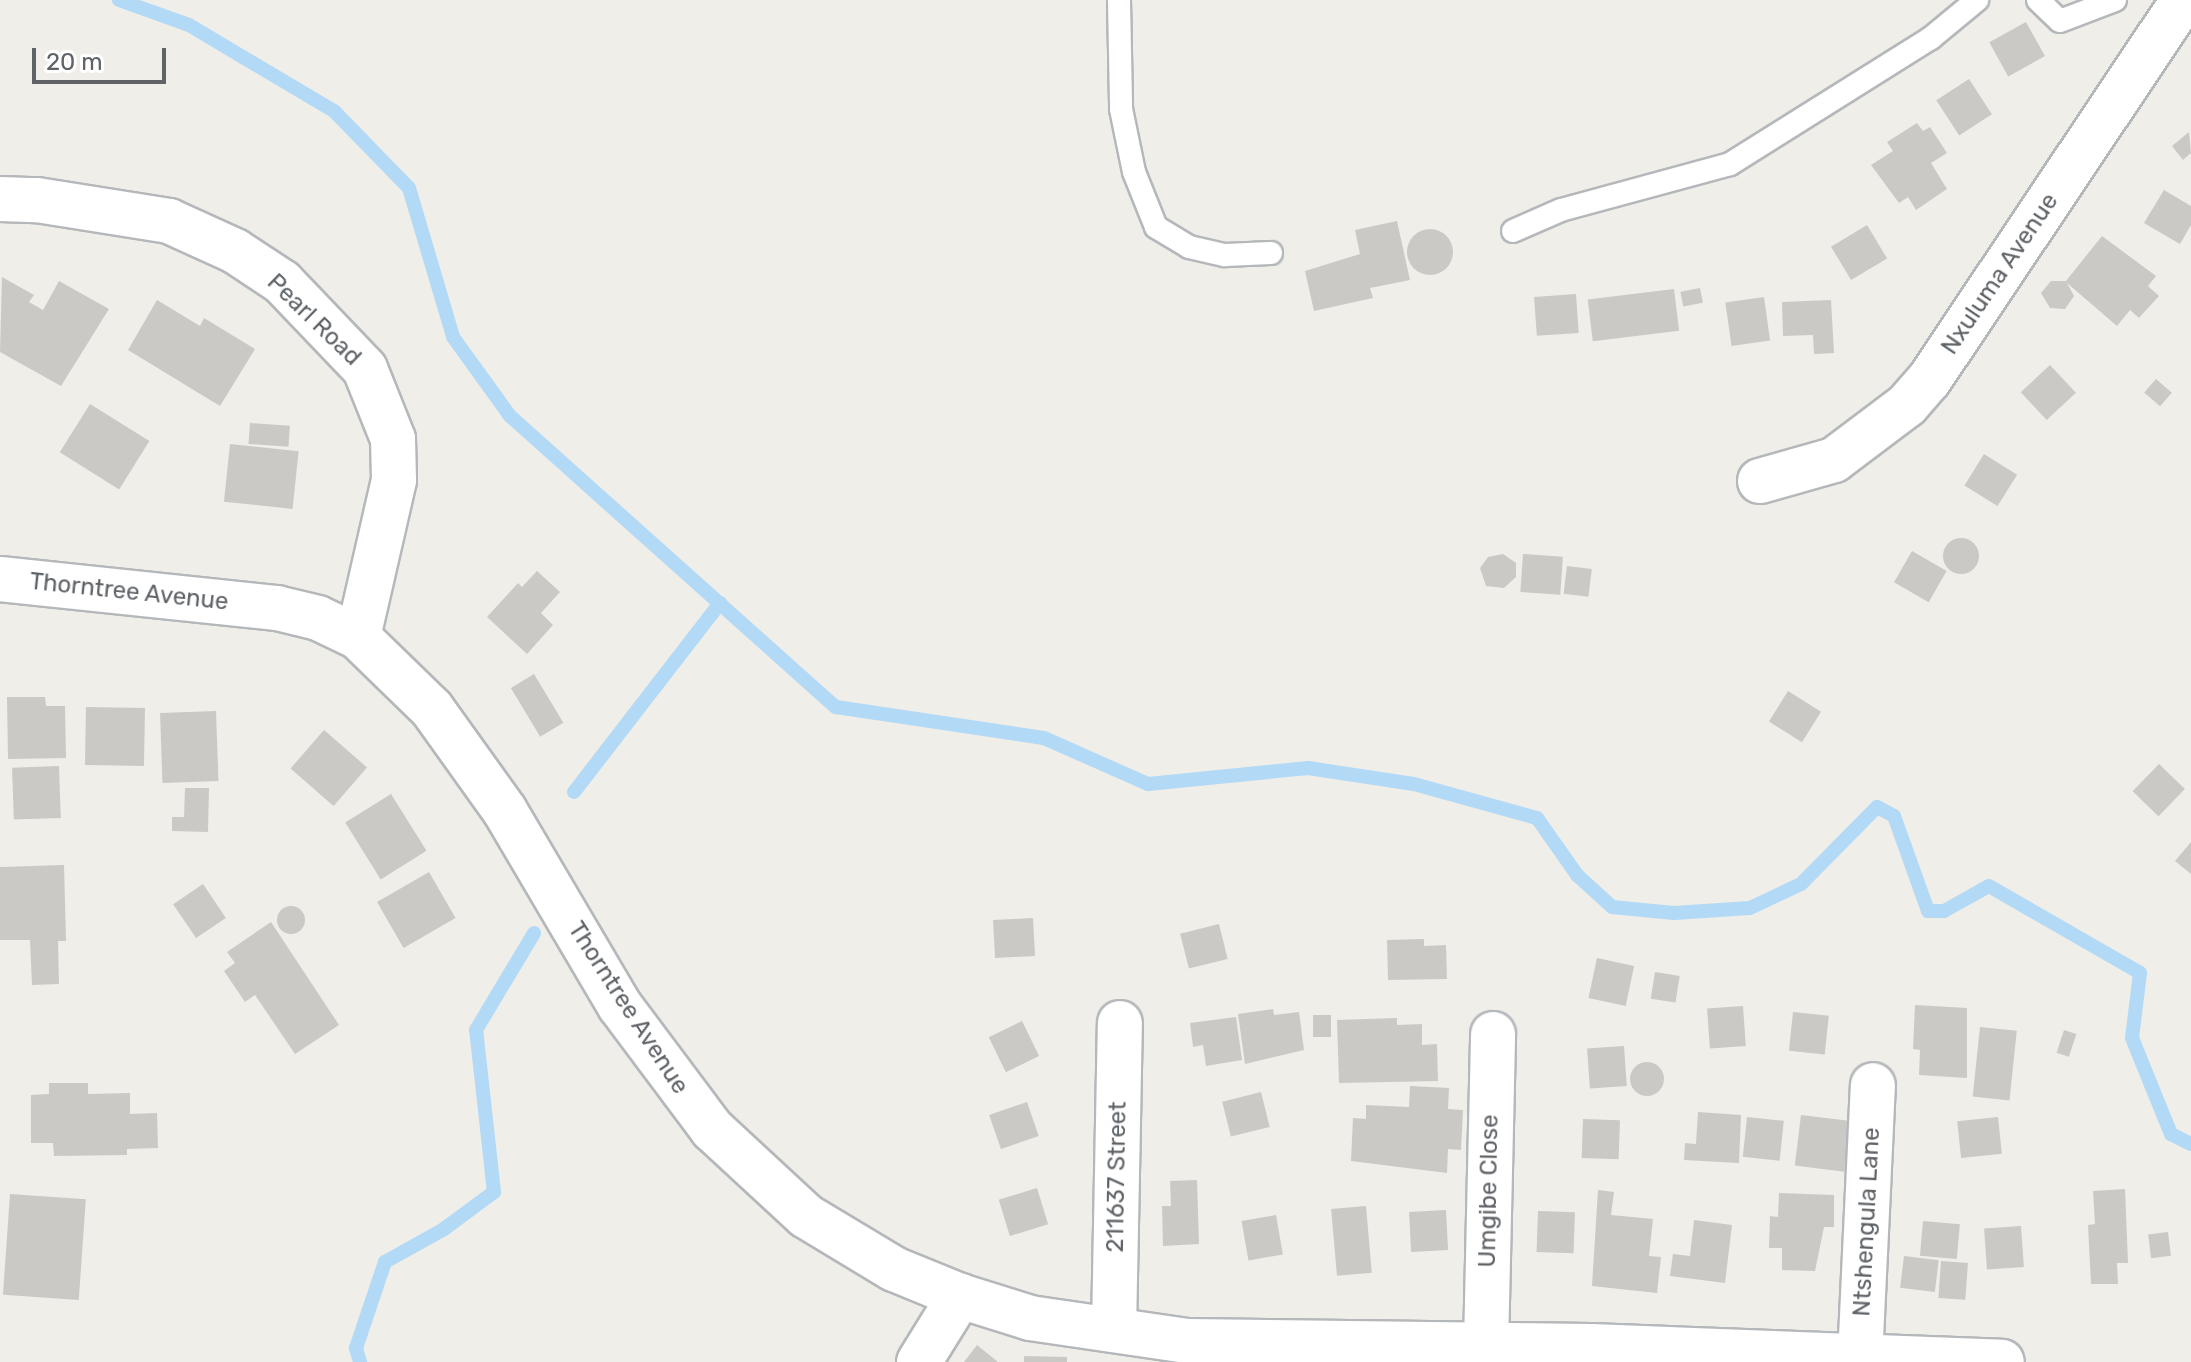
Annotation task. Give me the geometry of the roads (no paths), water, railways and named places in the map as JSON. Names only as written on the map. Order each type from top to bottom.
[{"type":"street","name":"Nxuluma Avenue","points":[[1760,481],[1834,460],[1907,405],[1929,380],[2183,0]]},
{"type":"street","name":"Pearl Road","points":[[0,199],[37,200],[169,221],[235,251],[282,282],[365,369],[393,439],[394,480],[358,637]]},
{"type":"street","name":"Thorntree Avenue","points":[[0,579],[277,608],[318,618],[358,637],[432,709],[505,811],[620,1006],[712,1129],[806,1216],[894,1269],[960,1296],[1030,1318],[1187,1341],[1591,1346],[1860,1359],[2002,1362]]},
{"type":"street","name":"211637 Street","points":[[1114,1330],[1120,1023]]},
{"type":"street","name":"Umgibe Close","points":[[1486,1347],[1493,1034]]},
{"type":"street","name":"Ntshengula Lane","points":[[1860,1359],[1873,1085]]},
{"type":"street","points":[[919,1362],[960,1296]]},
{"type":"lane","points":[[1119,0],[1121,109],[1143,205],[1156,227],[1189,247],[1225,255],[1271,253]]},
{"type":"lane","points":[[1513,231],[1561,210],[1730,164],[1931,38],[1977,0]]},
{"type":"lane","points":[[2038,0],[2060,21],[2115,0]]},
{"type":"waterway","points":[[119,0],[189,25],[334,111],[409,188],[453,337],[510,416],[836,707],[1044,738],[1148,784],[1308,768],[1414,784],[1537,818],[1577,875],[1612,907],[1674,913],[1750,908],[1801,884],[1877,807],[1894,816],[1928,911],[1944,911],[1989,886],[2140,973],[2132,1038],[2171,1134],[2191,1144]]},
{"type":"waterway","points":[[574,792],[720,603]]},
{"type":"waterway","points":[[360,1362],[356,1348],[385,1262],[444,1229],[494,1192],[476,1030],[534,933]]}]
